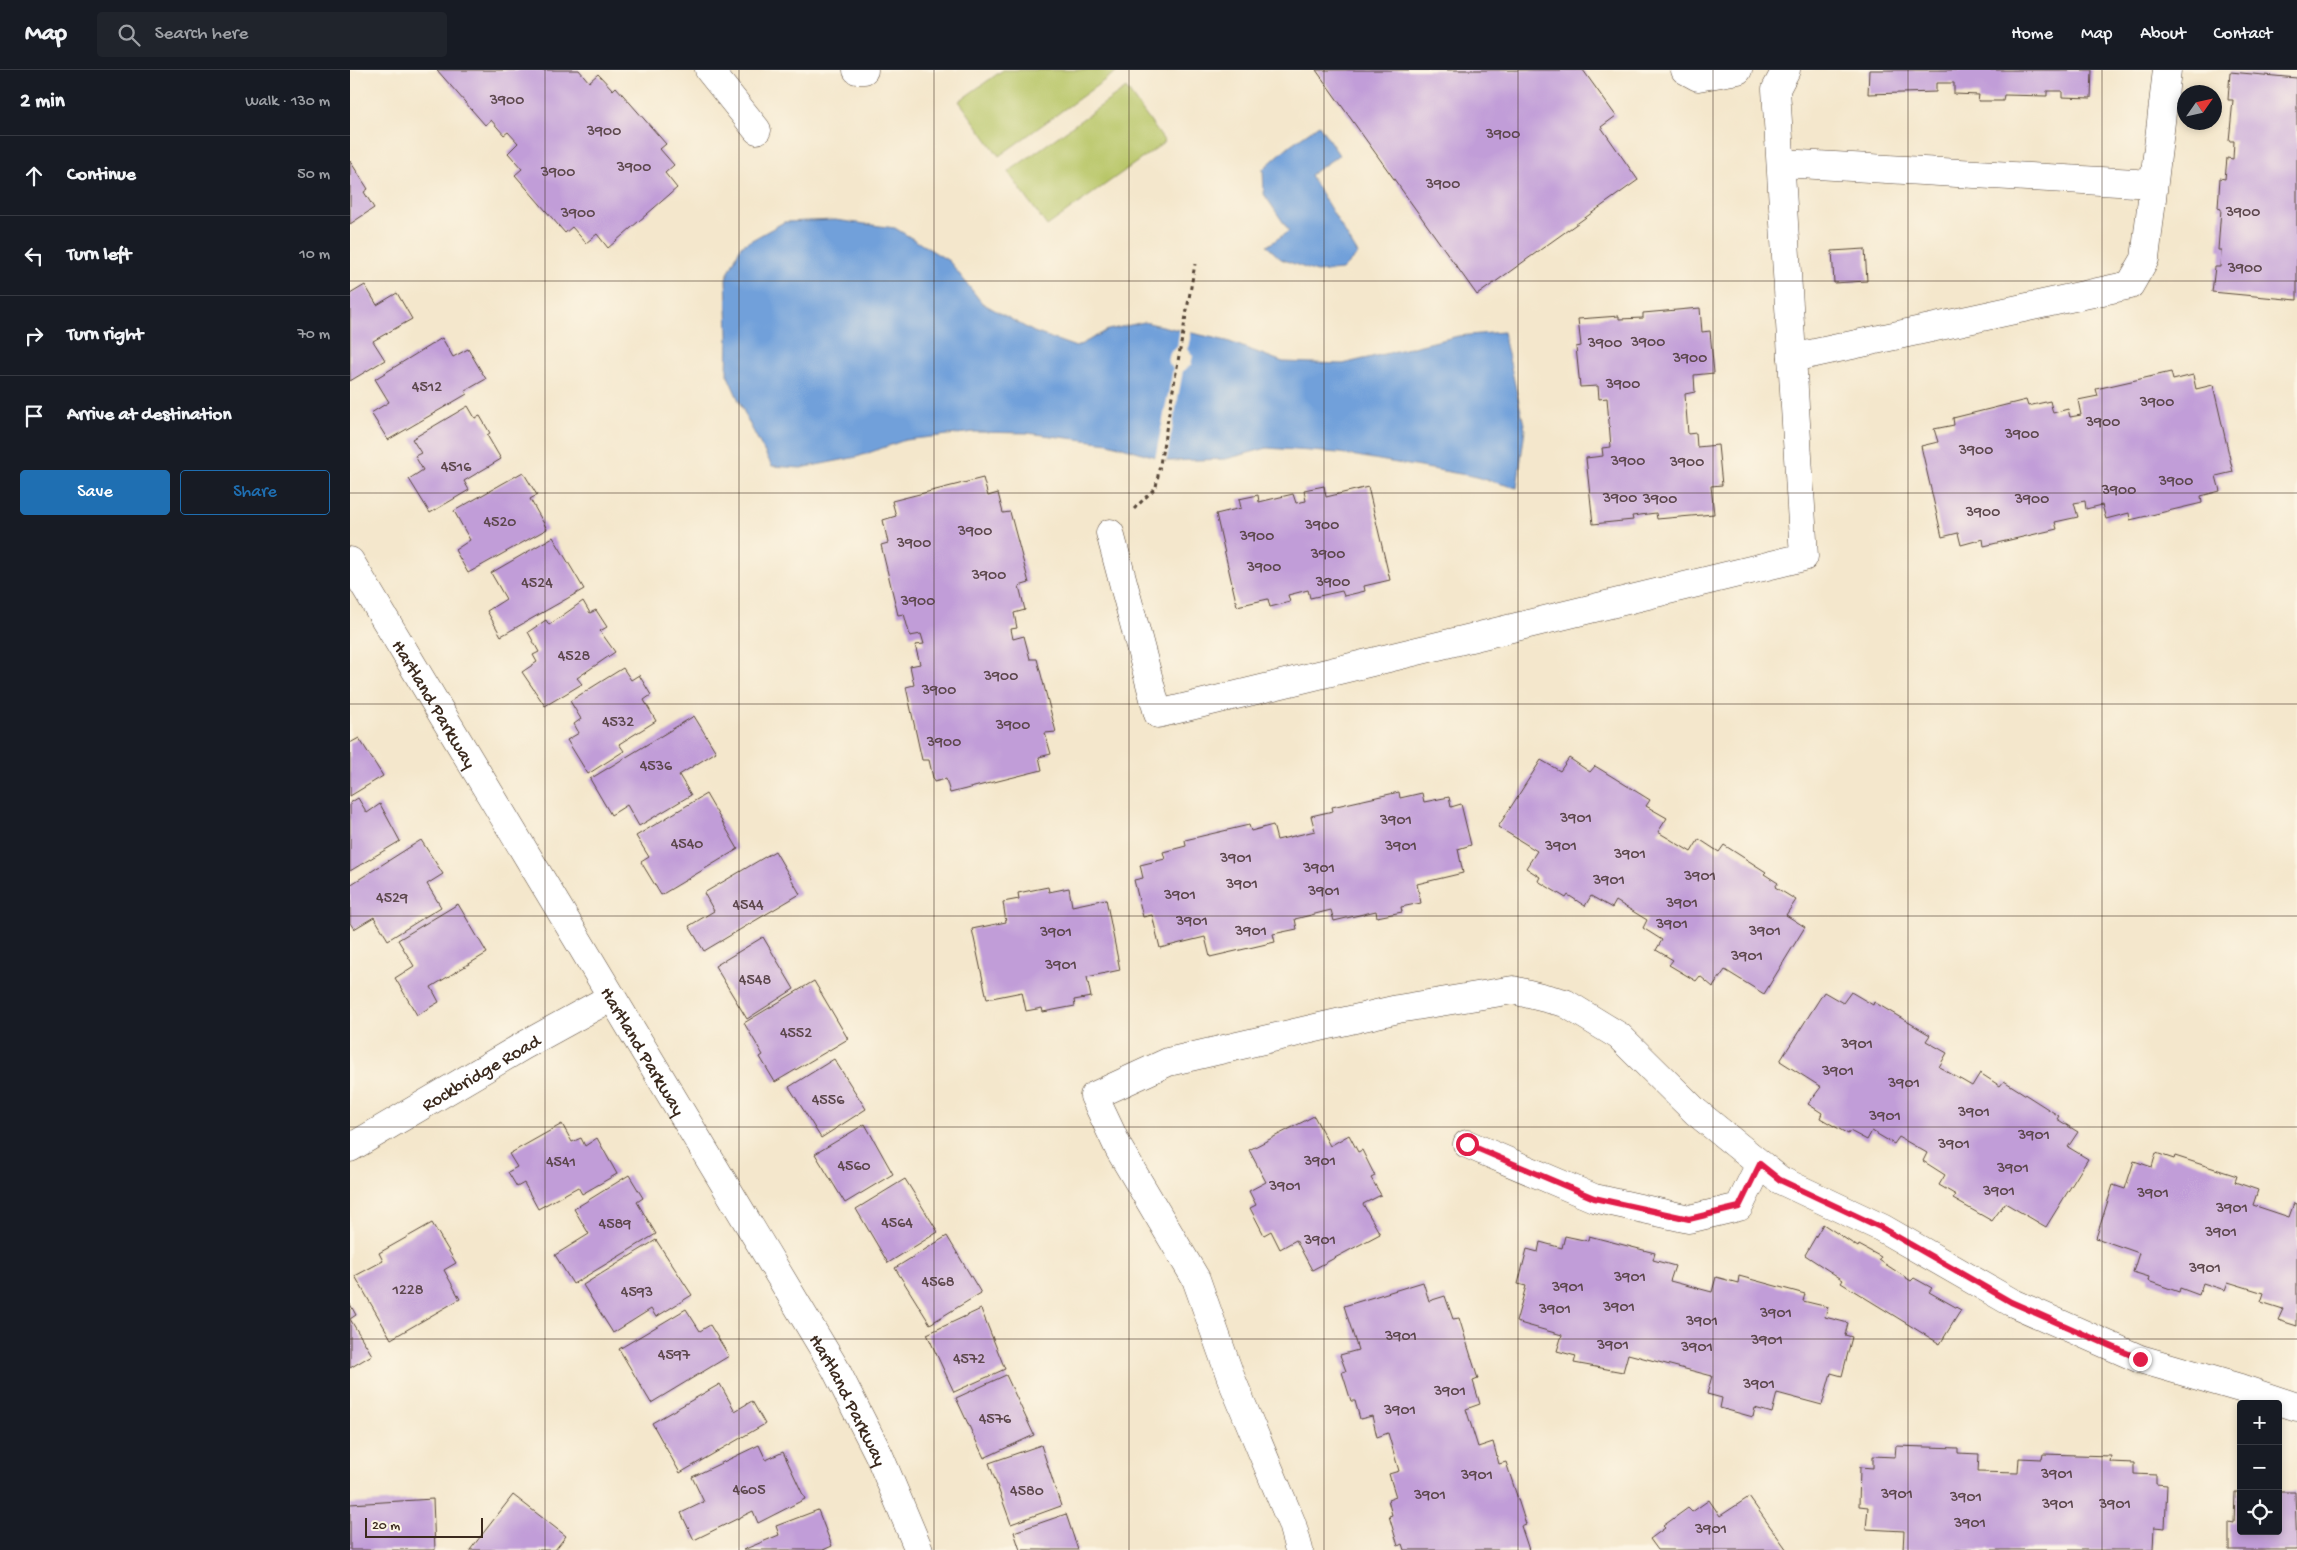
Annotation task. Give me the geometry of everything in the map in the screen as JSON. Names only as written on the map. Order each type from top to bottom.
[{"type":"street","points":[[709,70],[757,130]]},
{"type":"street","points":[[857,70],[864,70]]},
{"type":"street","points":[[1684,70],[1698,77],[1738,70]]},
{"type":"street","points":[[1110,533],[1158,714],[1804,557],[1776,89],[1786,70]]},
{"type":"street","points":[[1792,358],[2130,285],[2145,259],[2167,70]]},
{"type":"street","points":[[1780,163],[2153,184]]},
{"type":"street","name":"Hartland Parkway","points":[[350,561],[835,1368],[880,1455],[919,1550]]},
{"type":"street","points":[[1299,1550],[1292,1524],[1232,1378],[1196,1279],[1119,1149],[1094,1096],[1168,1062],[1398,1009],[1513,990],[1565,1003],[1618,1036],[1696,1112],[1780,1180],[1882,1228],[2011,1302],[2140,1359],[2240,1388],[2297,1408]]},
{"type":"street","name":"Rockbridge Road","points":[[350,1148],[523,1046],[612,997]]},
{"type":"street","points":[[1467,1144],[1594,1198],[1689,1219],[1739,1207],[1760,1164]]},
{"type":"path","points":[[1156,487],[1195,264]]},
{"type":"green space","points":[[1003,70],[1115,70],[1116,72],[999,156],[959,101]]},
{"type":"green space","points":[[1126,88],[1165,142],[1047,226],[1008,172]]},
{"type":"water","points":[[1319,125],[1339,155],[1310,175],[1358,254],[1342,270],[1316,272],[1281,259],[1267,246],[1289,231],[1264,194],[1263,169],[1290,145]]},
{"type":"water","points":[[835,220],[895,228],[949,261],[982,303],[1034,332],[1076,347],[1108,330],[1144,322],[1227,341],[1283,362],[1343,364],[1458,336],[1503,332],[1525,429],[1517,488],[1472,476],[1339,453],[1267,448],[1226,459],[1169,461],[1109,443],[1027,433],[974,432],[905,440],[857,457],[801,468],[772,466],[749,423],[727,374],[726,278],[741,246],[784,222]]},
{"type":"pier","points":[[1180,326],[1192,329],[1188,349],[1193,356],[1191,365],[1183,371],[1166,463],[1155,459],[1173,369],[1168,362],[1170,352],[1177,347]]},
{"type":"building","points":[[437,70],[579,70],[589,82],[598,74],[613,90],[616,87],[666,144],[660,149],[674,165],[665,173],[677,188],[608,248],[597,234],[586,243],[572,227],[565,233],[515,175],[522,169],[508,153],[518,143],[508,132],[504,135],[491,120],[485,125]]},
{"type":"building","points":[[1316,70],[1583,70],[1616,116],[1601,127],[1638,180],[1477,295]]},
{"type":"building","points":[[1869,70],[2092,70],[2091,98],[2062,97],[2062,91],[2047,91],[2047,96],[2004,95],[2003,101],[1978,101],[1979,95],[1954,94],[1954,83],[1936,83],[1936,92],[1868,94]]},
{"type":"building","points":[[2230,72],[2297,78],[2297,300],[2212,292],[2215,267],[2220,267],[2221,250],[2218,250],[2221,209],[2218,208],[2220,178],[2225,179],[2227,158],[2233,159],[2234,141],[2229,141],[2233,100],[2228,100]]},
{"type":"building","points":[[350,161],[368,189],[364,192],[374,208],[350,224]]},
{"type":"building","points":[[1865,249],[1867,281],[1834,283],[1832,251]]},
{"type":"building","points":[[365,285],[377,305],[397,293],[412,319],[373,341],[385,360],[350,381],[350,294]]},
{"type":"building","points":[[1700,308],[1702,332],[1710,331],[1714,373],[1694,375],[1695,392],[1685,394],[1688,434],[1696,433],[1697,447],[1718,445],[1722,485],[1711,486],[1714,514],[1657,519],[1656,513],[1632,516],[1633,520],[1593,524],[1586,458],[1603,456],[1602,448],[1611,447],[1607,398],[1599,399],[1598,386],[1580,387],[1576,347],[1581,346],[1578,319],[1619,316],[1619,319],[1643,318],[1643,313]]},
{"type":"building","points":[[442,338],[453,357],[468,349],[486,379],[465,391],[467,394],[388,440],[371,413],[389,402],[375,379]]},
{"type":"building","points":[[2171,372],[2173,380],[2193,375],[2196,389],[2213,385],[2233,472],[2216,476],[2220,491],[2201,496],[2202,503],[2130,520],[2129,513],[2106,519],[2102,505],[2086,509],[2085,501],[2074,503],[2078,517],[2055,522],[2057,529],[1984,546],[1983,539],[1961,545],[1958,533],[1942,537],[1921,446],[1938,442],[1934,429],[1954,425],[1953,418],[2026,400],[2028,406],[2050,401],[2053,413],[2068,409],[2070,417],[2081,415],[2078,400],[2098,396],[2096,389]]},
{"type":"building","points":[[468,406],[475,418],[480,416],[490,433],[487,435],[501,459],[464,481],[469,490],[430,513],[409,479],[423,470],[415,456],[421,453],[412,439]]},
{"type":"building","points":[[523,472],[537,495],[530,499],[547,529],[468,573],[455,550],[470,540],[454,511]]},
{"type":"building","points":[[983,478],[988,496],[998,493],[1003,513],[1010,512],[1029,583],[1019,586],[1025,610],[1014,613],[1017,628],[1011,629],[1013,639],[1024,636],[1030,659],[1037,659],[1056,732],[1045,733],[1051,754],[1039,757],[1042,770],[950,793],[946,779],[934,782],[929,760],[922,760],[906,687],[914,685],[910,666],[920,664],[915,645],[924,644],[921,634],[910,636],[904,614],[898,615],[881,545],[888,543],[883,520],[896,516],[892,501]]},
{"type":"building","points":[[1324,486],[1326,497],[1368,487],[1390,580],[1364,586],[1365,591],[1344,596],[1342,591],[1310,598],[1308,590],[1288,595],[1290,602],[1270,607],[1268,599],[1237,606],[1216,514],[1241,508],[1239,499],[1258,495],[1259,502],[1293,494],[1296,503],[1306,501],[1304,490]]},
{"type":"building","points":[[553,537],[584,589],[501,636],[487,611],[506,599],[491,573]]},
{"type":"building","points":[[583,601],[590,613],[596,610],[607,627],[600,631],[615,652],[577,678],[582,684],[545,706],[522,672],[537,662],[533,655],[539,652],[528,632],[546,620],[549,625]]},
{"type":"building","points":[[623,668],[631,680],[639,675],[651,695],[644,700],[656,721],[619,744],[624,751],[588,774],[567,740],[579,733],[574,724],[581,719],[570,701]]},
{"type":"building","points":[[694,716],[716,752],[679,775],[691,795],[639,826],[627,805],[611,815],[590,779]]},
{"type":"building","points":[[359,738],[383,776],[350,796],[350,743]]},
{"type":"building","points":[[1569,758],[1590,772],[1595,766],[1650,800],[1646,806],[1667,818],[1658,832],[1691,852],[1699,839],[1719,852],[1724,845],[1766,872],[1764,874],[1778,883],[1775,887],[1796,900],[1786,915],[1805,927],[1764,994],[1725,970],[1713,987],[1700,976],[1696,981],[1669,965],[1673,960],[1656,950],[1662,940],[1643,928],[1647,920],[1616,901],[1612,908],[1591,896],[1585,906],[1568,895],[1566,898],[1538,881],[1540,877],[1526,868],[1537,851],[1498,827],[1541,760],[1560,771]]},
{"type":"building","points":[[1399,792],[1400,798],[1422,793],[1424,802],[1449,797],[1451,807],[1461,804],[1471,845],[1458,849],[1463,873],[1417,884],[1421,903],[1401,907],[1402,912],[1377,917],[1376,911],[1334,921],[1331,910],[1295,919],[1297,929],[1273,934],[1275,942],[1210,957],[1205,937],[1160,948],[1152,915],[1143,917],[1134,880],[1143,878],[1140,865],[1165,859],[1163,852],[1186,846],[1185,840],[1249,825],[1251,831],[1273,825],[1277,840],[1315,831],[1311,816],[1333,811],[1332,807]]},
{"type":"building","points":[[706,794],[738,849],[661,895],[641,862],[649,857],[636,836]]},
{"type":"building","points":[[358,798],[367,813],[380,804],[400,841],[350,871],[350,803]]},
{"type":"building","points":[[421,840],[443,874],[427,884],[441,907],[388,940],[374,917],[354,929],[350,923],[350,885]]},
{"type":"building","points":[[775,851],[800,894],[704,951],[689,926],[714,911],[704,893]]},
{"type":"building","points":[[1048,887],[1049,892],[1069,888],[1072,906],[1106,899],[1120,970],[1087,977],[1091,997],[1074,1000],[1075,1006],[1043,1012],[1042,1008],[1026,1011],[1022,992],[987,999],[972,929],[1006,922],[1003,902],[1019,899],[1018,893]]},
{"type":"building","points":[[458,904],[487,953],[431,987],[439,1002],[417,1015],[395,978],[414,966],[398,940]]},
{"type":"building","points":[[763,937],[794,989],[747,1019],[715,966]]},
{"type":"building","points":[[814,981],[848,1039],[775,1082],[760,1057],[763,1055],[744,1023]]},
{"type":"building","points":[[1824,992],[1843,1003],[1851,992],[1873,1005],[1874,1002],[1930,1035],[1926,1041],[1947,1053],[1939,1067],[1972,1086],[1980,1073],[2000,1086],[2004,1081],[2059,1116],[2057,1119],[2078,1132],[2068,1147],[2088,1159],[2046,1227],[2005,1203],[1992,1221],[1953,1199],[1956,1195],[1939,1185],[1945,1175],[1923,1161],[1927,1153],[1899,1137],[1894,1144],[1872,1131],[1867,1140],[1850,1131],[1848,1134],[1820,1118],[1822,1113],[1808,1104],[1821,1087],[1780,1061]]},
{"type":"building","points":[[834,1059],[866,1109],[821,1138],[789,1087]]},
{"type":"building","points":[[1314,1116],[1330,1146],[1349,1135],[1358,1152],[1362,1150],[1375,1176],[1371,1178],[1381,1195],[1363,1204],[1380,1234],[1312,1270],[1296,1240],[1280,1249],[1271,1231],[1264,1235],[1250,1208],[1256,1205],[1249,1191],[1266,1182],[1249,1150]]},
{"type":"building","points":[[562,1124],[572,1142],[581,1138],[585,1146],[597,1138],[617,1174],[582,1194],[578,1187],[538,1209],[524,1183],[517,1187],[508,1172],[517,1167],[509,1154]]},
{"type":"building","points":[[865,1124],[893,1174],[845,1203],[815,1154]]},
{"type":"building","points":[[2156,1153],[2174,1159],[2175,1156],[2237,1176],[2235,1182],[2258,1190],[2253,1205],[2289,1217],[2294,1203],[2297,1204],[2297,1326],[2278,1320],[2283,1309],[2261,1302],[2264,1293],[2228,1282],[2225,1290],[2203,1283],[2199,1295],[2180,1288],[2179,1292],[2148,1281],[2149,1277],[2133,1272],[2139,1253],[2096,1238],[2113,1185],[2125,1189],[2134,1161],[2152,1167]]},
{"type":"building","points":[[629,1175],[643,1198],[637,1202],[656,1234],[573,1284],[555,1255],[589,1234],[574,1209]]},
{"type":"building","points":[[905,1179],[938,1232],[888,1263],[856,1209]]},
{"type":"building","points":[[432,1223],[456,1263],[444,1270],[460,1299],[391,1339],[355,1276],[383,1261],[379,1253]]},
{"type":"building","points":[[1823,1224],[1858,1247],[1859,1245],[1881,1257],[1879,1260],[1911,1281],[1914,1278],[1932,1288],[1929,1292],[1961,1310],[1940,1344],[1841,1283],[1843,1280],[1805,1255]]},
{"type":"building","points":[[947,1236],[981,1293],[930,1324],[895,1268]]},
{"type":"building","points":[[1565,1236],[1588,1241],[1589,1236],[1655,1253],[1653,1260],[1675,1266],[1670,1281],[1712,1292],[1716,1277],[1738,1283],[1739,1276],[1805,1294],[1803,1301],[1828,1307],[1825,1317],[1848,1323],[1845,1335],[1852,1337],[1842,1376],[1831,1373],[1822,1405],[1777,1393],[1772,1413],[1755,1408],[1753,1417],[1720,1408],[1722,1398],[1707,1394],[1712,1376],[1628,1354],[1623,1372],[1574,1363],[1576,1356],[1557,1351],[1562,1335],[1516,1322],[1526,1286],[1518,1284],[1527,1249],[1538,1252],[1540,1242],[1562,1248]]},
{"type":"building","points":[[656,1240],[692,1295],[656,1317],[651,1309],[613,1333],[583,1285]]},
{"type":"building","points":[[1423,1282],[1429,1301],[1445,1296],[1453,1319],[1459,1318],[1478,1379],[1473,1381],[1480,1404],[1466,1409],[1478,1447],[1493,1442],[1499,1464],[1506,1462],[1526,1524],[1521,1526],[1529,1550],[1404,1550],[1402,1544],[1398,1546],[1389,1516],[1392,1515],[1388,1500],[1396,1497],[1389,1474],[1399,1471],[1388,1433],[1377,1437],[1372,1416],[1360,1419],[1355,1401],[1351,1401],[1342,1372],[1346,1371],[1340,1355],[1358,1350],[1344,1306]]},
{"type":"building","points":[[350,1304],[356,1315],[350,1319]]},
{"type":"building","points":[[686,1309],[700,1331],[710,1325],[729,1356],[651,1403],[619,1349]]},
{"type":"building","points":[[981,1309],[1005,1369],[954,1392],[927,1334]]},
{"type":"building","points":[[350,1319],[372,1355],[350,1368]]},
{"type":"building","points":[[1006,1375],[1034,1435],[984,1458],[956,1398]]},
{"type":"building","points":[[720,1384],[735,1411],[752,1401],[765,1424],[680,1473],[652,1423]]},
{"type":"building","points":[[759,1445],[766,1460],[783,1452],[805,1499],[758,1523],[753,1511],[694,1540],[681,1513],[704,1502],[692,1477]]},
{"type":"building","points":[[1041,1445],[1061,1506],[1011,1524],[989,1463]]},
{"type":"building","points":[[1896,1446],[1958,1448],[1958,1453],[1979,1454],[1978,1472],[2018,1473],[2019,1458],[2042,1459],[2043,1454],[2111,1456],[2110,1462],[2134,1463],[2134,1474],[2156,1475],[2156,1484],[2167,1485],[2165,1528],[2154,1527],[2153,1550],[1903,1550],[1904,1531],[1866,1529],[1868,1507],[1859,1506],[1860,1467],[1873,1468],[1873,1456],[1895,1457]]},
{"type":"building","points":[[2235,1492],[2237,1492],[2237,1535],[2282,1535],[2282,1492],[2295,1492],[2297,1550],[2229,1550],[2229,1522],[2234,1523]]},
{"type":"building","points":[[513,1495],[566,1536],[555,1550],[470,1550]]},
{"type":"building","points":[[1749,1497],[1787,1550],[1658,1550],[1650,1539],[1665,1528],[1663,1526],[1688,1508],[1692,1512],[1709,1500],[1720,1516]]},
{"type":"building","points":[[433,1499],[435,1550],[350,1550],[350,1504]]},
{"type":"building","points":[[818,1510],[832,1546],[823,1550],[743,1550],[779,1535],[776,1526]]},
{"type":"building","points":[[1066,1514],[1078,1550],[1020,1550],[1014,1532]]},
{"type":"route","points":[[1467,1144],[1594,1198],[1689,1219],[1739,1207],[1760,1164],[1780,1180],[1882,1228],[2011,1302],[2140,1359]]}]
